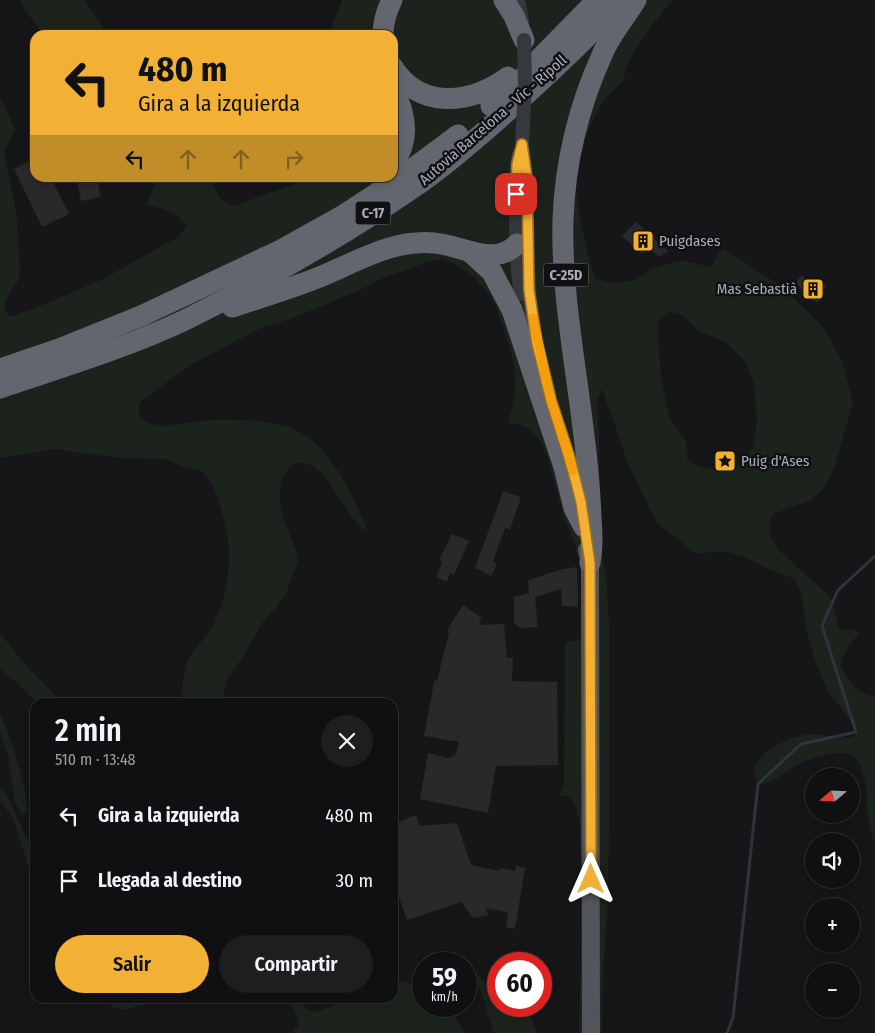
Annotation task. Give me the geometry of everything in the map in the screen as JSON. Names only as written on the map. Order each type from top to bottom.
[{"type":"highway","points":[[373,30],[374,17],[380,0]]},
{"type":"highway","points":[[383,30],[386,12],[392,0]]},
{"type":"highway","points":[[504,0],[514,16],[524,40]]},
{"type":"highway","name":"Autovia Barcelona - Vic - Ripoll","points":[[398,179],[458,135],[530,72],[538,60],[597,0]]},
{"type":"highway","name":"Autovia Barcelona - Vic - Ripoll","points":[[0,388],[126,345],[184,320],[303,257],[422,182],[544,79],[622,0]]},
{"type":"highway","name":"C-25D","points":[[590,563],[593,551],[590,482],[568,304],[563,244],[566,185],[573,143],[590,84],[603,53],[636,0]]},
{"type":"highway","points":[[398,74],[414,88],[430,96],[447,98],[476,95],[487,90],[530,60],[538,60]]},
{"type":"highway","points":[[398,99],[401,105],[405,130],[403,146],[398,155]]},
{"type":"highway","points":[[342,216],[356,200],[378,182]]},
{"type":"highway","name":"Autovia Barcelona - Vic - Ripoll","points":[[0,369],[59,349],[141,316],[280,250],[342,216],[394,182]]},
{"type":"highway","points":[[184,320],[270,295],[323,276],[381,251],[402,245],[435,243],[487,255],[498,255],[512,249],[517,244]]},
{"type":"highway","points":[[469,250],[492,272],[512,310],[564,467],[574,508],[584,527]]},
{"type":"main road","name":"C-25D","points":[[584,527],[590,563],[591,1033]]},
{"type":"street","points":[[518,0],[524,40],[523,149],[527,186],[529,290],[537,343],[551,400],[569,455],[581,502],[584,527]]},
{"type":"street","points":[[523,149],[517,164],[519,283],[527,331],[543,387],[551,400]]},
{"type":"shaded area","points":[[20,0],[84,0],[106,30],[40,30]]},
{"type":"shaded area","points":[[342,0],[673,0],[659,16],[636,49],[625,71],[624,80],[603,102],[590,127],[580,155],[576,173],[577,197],[588,255],[595,278],[610,283],[636,280],[651,269],[681,260],[711,267],[722,248],[781,286],[822,326],[842,360],[853,402],[834,469],[825,487],[810,501],[773,514],[770,528],[774,542],[779,550],[830,597],[838,626],[842,630],[855,629],[859,633],[845,652],[841,666],[858,690],[875,696],[875,843],[871,832],[864,777],[854,757],[845,753],[818,757],[799,764],[772,781],[762,784],[757,783],[755,767],[758,760],[779,744],[797,737],[813,734],[845,738],[855,736],[852,723],[830,693],[818,668],[807,632],[801,592],[795,579],[768,569],[745,557],[727,552],[695,553],[657,523],[629,466],[602,389],[597,400],[600,544],[606,576],[609,623],[608,895],[603,971],[602,1033],[579,1033],[582,920],[580,826],[573,801],[566,796],[559,796],[564,784],[565,642],[582,640],[583,584],[575,544],[565,520],[549,462],[541,442],[532,431],[521,425],[508,422],[515,389],[515,375],[510,347],[494,302],[474,277],[455,264],[442,259],[385,277],[358,291],[293,318],[258,329],[189,366],[140,402],[139,411],[142,418],[148,423],[157,426],[209,420],[234,420],[267,422],[296,430],[320,448],[340,474],[356,503],[367,531],[358,524],[334,489],[316,469],[307,464],[296,464],[287,470],[280,490],[281,509],[298,562],[284,598],[262,623],[243,657],[228,677],[224,693],[225,698],[182,698],[187,662],[214,624],[224,595],[229,566],[229,551],[224,521],[217,496],[208,478],[198,470],[164,459],[120,458],[54,449],[0,458],[0,97],[15,130],[4,152],[16,211],[20,267],[19,279],[7,298],[4,307],[8,315],[13,316],[103,279],[176,238],[187,227],[184,222],[170,212],[147,205],[155,182],[214,182],[221,199],[234,206],[298,182],[398,182],[398,30],[332,30]],"holes":[[[669,312],[684,316],[698,331],[725,342],[745,361],[754,384],[757,421],[753,447],[735,470],[704,468],[687,459],[686,441],[669,417],[661,376],[657,322]]]},
{"type":"shaded area","points":[[0,633],[23,662],[58,698],[33,698],[0,668]]},
{"type":"shaded area","points":[[0,713],[22,777],[26,803],[26,811],[23,814],[15,802],[8,756],[0,734]]},
{"type":"shaded area","points":[[0,788],[7,795],[30,846],[30,871],[13,819],[0,800]]},
{"type":"shaded area","points":[[477,974],[487,983],[487,1011]]},
{"type":"shaded area","points":[[398,981],[405,982],[412,984],[412,1017],[455,1017],[465,1033],[291,1033],[299,1024],[290,1003],[300,1003],[306,1009],[317,1012],[338,1003],[398,1003]]},
{"type":"shaded area","points":[[108,1003],[148,1003],[124,1010],[113,1008]]},
{"type":"shaded area","points":[[489,1017],[530,1017],[538,1033],[494,1033]]},
{"type":"building","points":[[30,161],[30,182],[53,182],[69,214],[42,227],[14,169]]},
{"type":"building","points":[[77,182],[98,182],[101,197],[81,201]]},
{"type":"building","name":"Puigdases","points":[[636,222],[668,251],[659,257],[648,247],[642,254],[622,236]]},
{"type":"building","name":"Mas Sebastià","points":[[802,275],[814,286],[819,280],[826,286],[820,293],[824,296],[817,303],[795,283]]},
{"type":"building","points":[[503,491],[521,497],[510,530],[505,528],[493,561],[497,565],[491,576],[475,568]]},
{"type":"building","points":[[452,534],[469,541],[454,575],[450,573],[447,582],[436,577],[442,562],[439,560]]},
{"type":"building","points":[[577,567],[578,607],[562,606],[561,589],[535,597],[538,627],[520,628],[514,623],[514,597],[529,593],[528,580],[563,569]]},
{"type":"building","points":[[463,605],[482,618],[478,625],[504,624],[507,658],[513,658],[512,681],[557,682],[558,765],[496,766],[488,813],[420,799],[428,753],[448,758],[455,756],[459,742],[424,736],[434,682],[437,680],[449,633],[447,630]]},
{"type":"building","points":[[416,815],[420,826],[457,823],[471,865],[500,871],[501,868],[515,871],[516,866],[525,868],[515,929],[506,927],[508,912],[486,908],[488,915],[473,918],[461,902],[407,920],[398,895],[398,822]]},
{"type":"waterway","points":[[727,1033],[733,1018],[758,784],[801,744],[856,732],[822,626],[838,590],[875,556]]},
{"type":"slow traffic","points":[[533,318],[551,400],[573,471]]},
{"type":"place","name":"Puigdases","points":[[643,241]]},
{"type":"place","name":"Mas Sebastià","points":[[813,289]]},
{"type":"place","name":"Puig d'Ases","points":[[725,461]]},
{"type":"route","points":[[516,194],[517,164],[522,144],[527,178],[529,290],[537,343],[551,400],[569,455],[581,502],[590,563],[591,879]]}]
